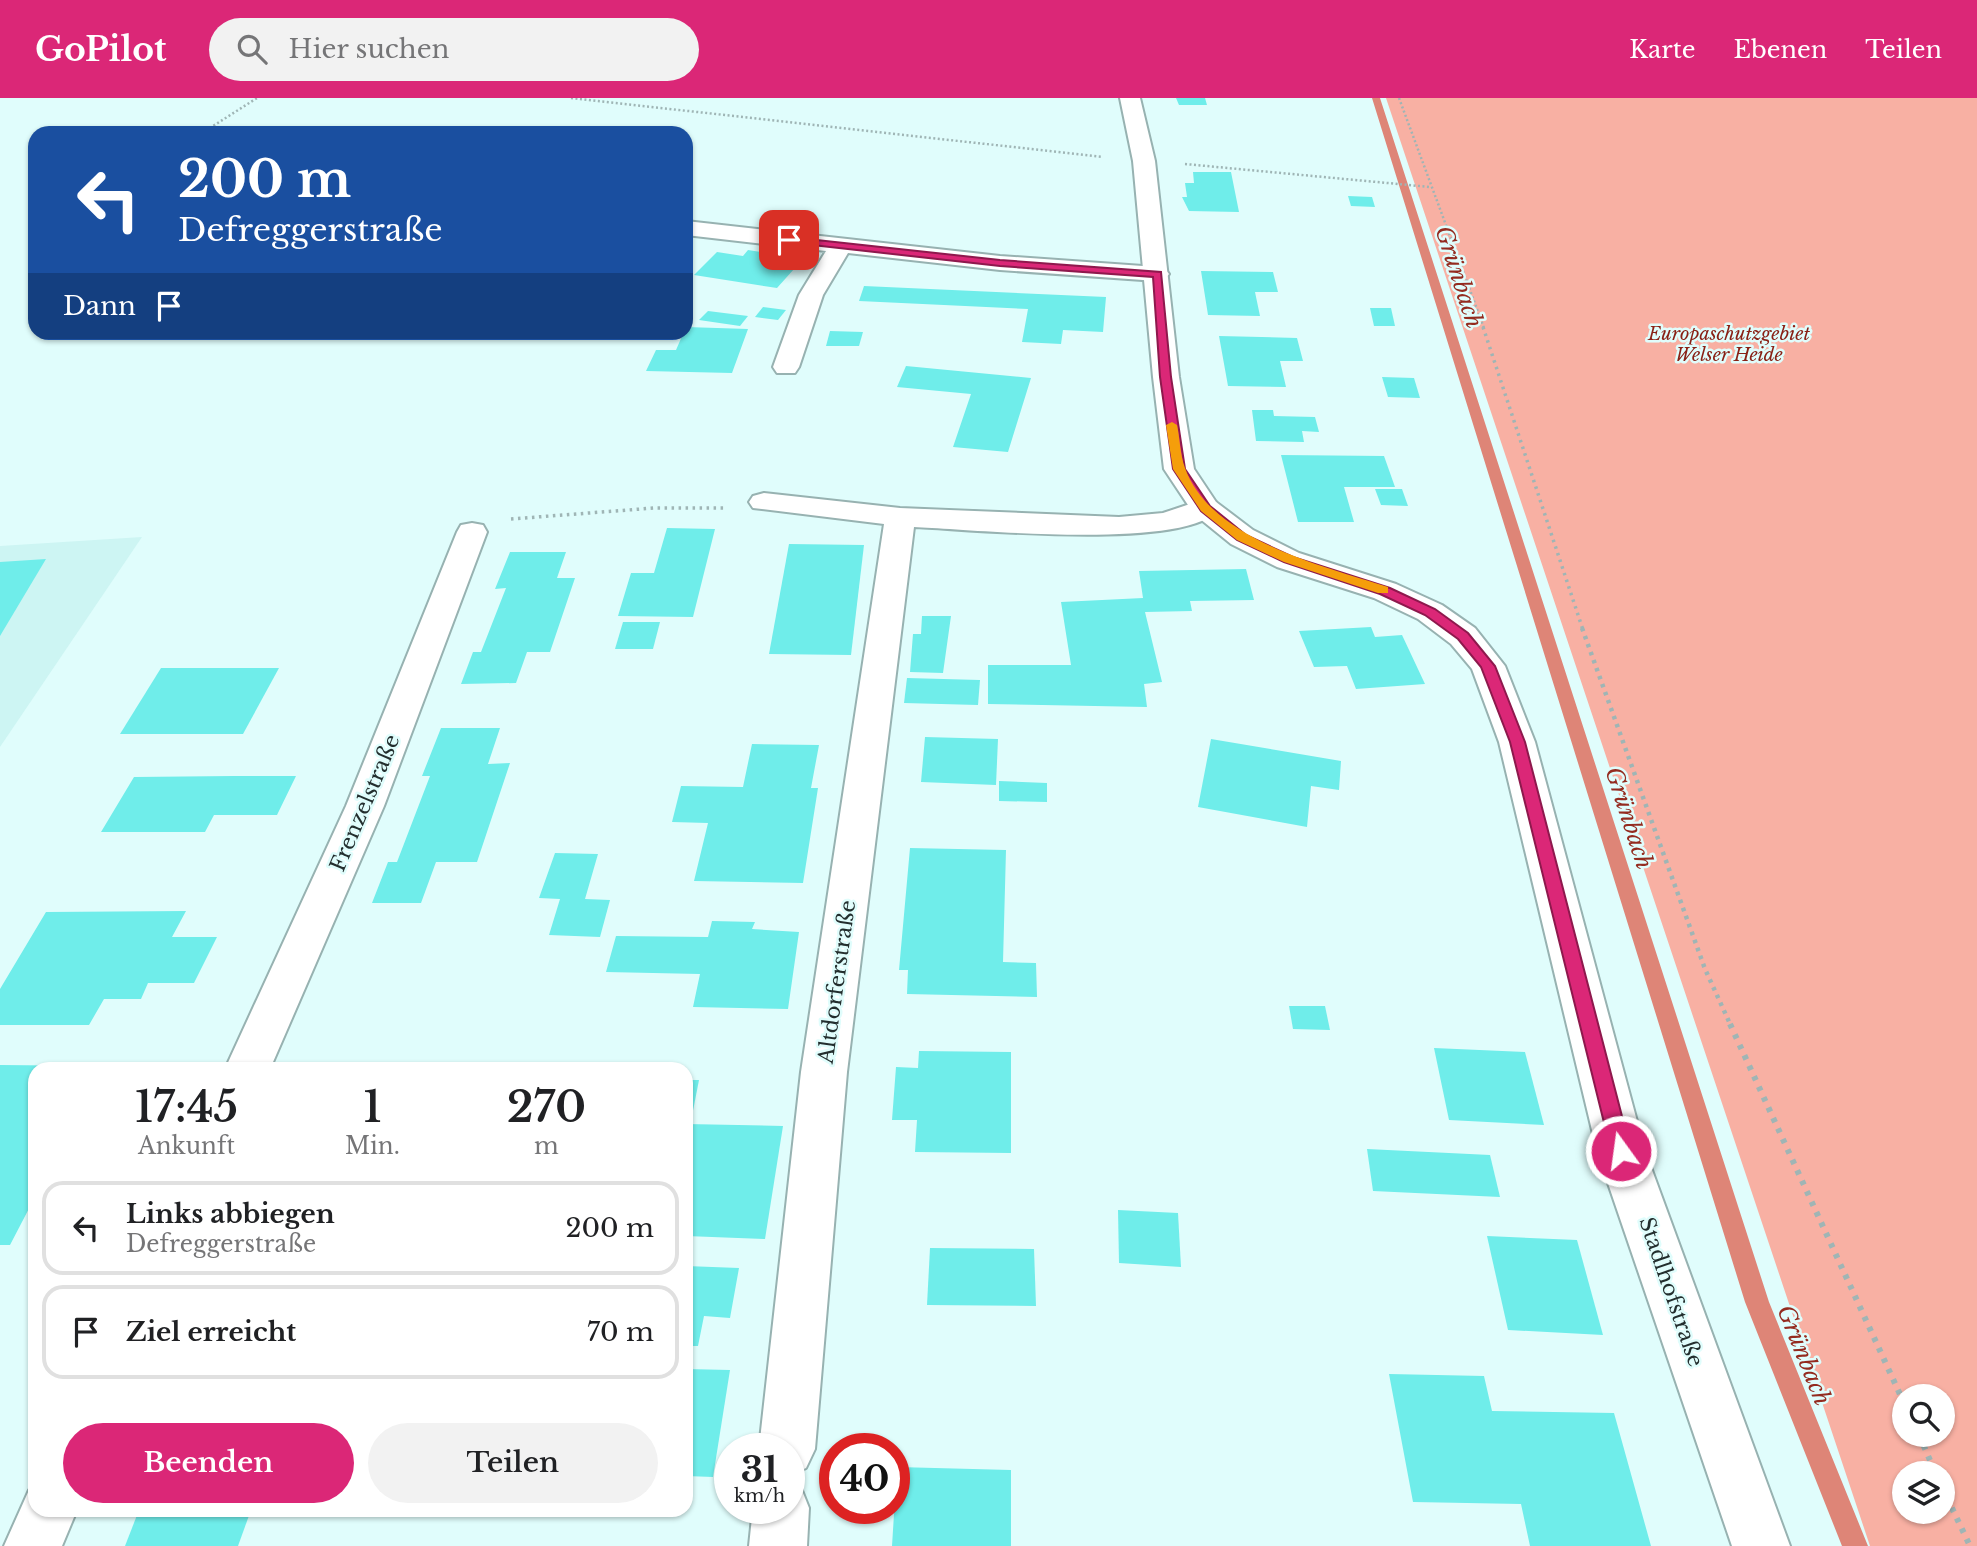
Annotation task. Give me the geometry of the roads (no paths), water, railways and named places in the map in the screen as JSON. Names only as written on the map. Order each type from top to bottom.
[{"type":"street","name":"Stadlhofstraße","points":[[1130,98],[1144,161],[1166,377],[1179,469],[1205,508],[1242,537],[1288,559],[1385,591],[1430,612],[1463,636],[1488,666],[1517,742],[1621,1151],[1760,1546]]},
{"type":"street","points":[[693,229],[1000,263],[1157,274]]},
{"type":"street","points":[[786,368],[811,295],[840,247]]},
{"type":"street","points":[[764,502],[900,517],[1119,526],[1168,522],[1205,508]]},
{"type":"street","name":"Altdorferstraße","points":[[789,1433],[824,1072],[900,517]]},
{"type":"street","name":"Frenzelstraße","points":[[250,1062],[365,806],[472,532]]},
{"type":"street","points":[[33,1546],[46,1517]]},
{"type":"street","points":[[778,1546],[780,1524]]},
{"type":"waterway","name":"Grünbach","points":[[1376,98],[1757,1302],[1855,1546]]},
{"type":"park label","name":"Europaschutzgebiet Welser Heide","points":[[1729,344]]}]
